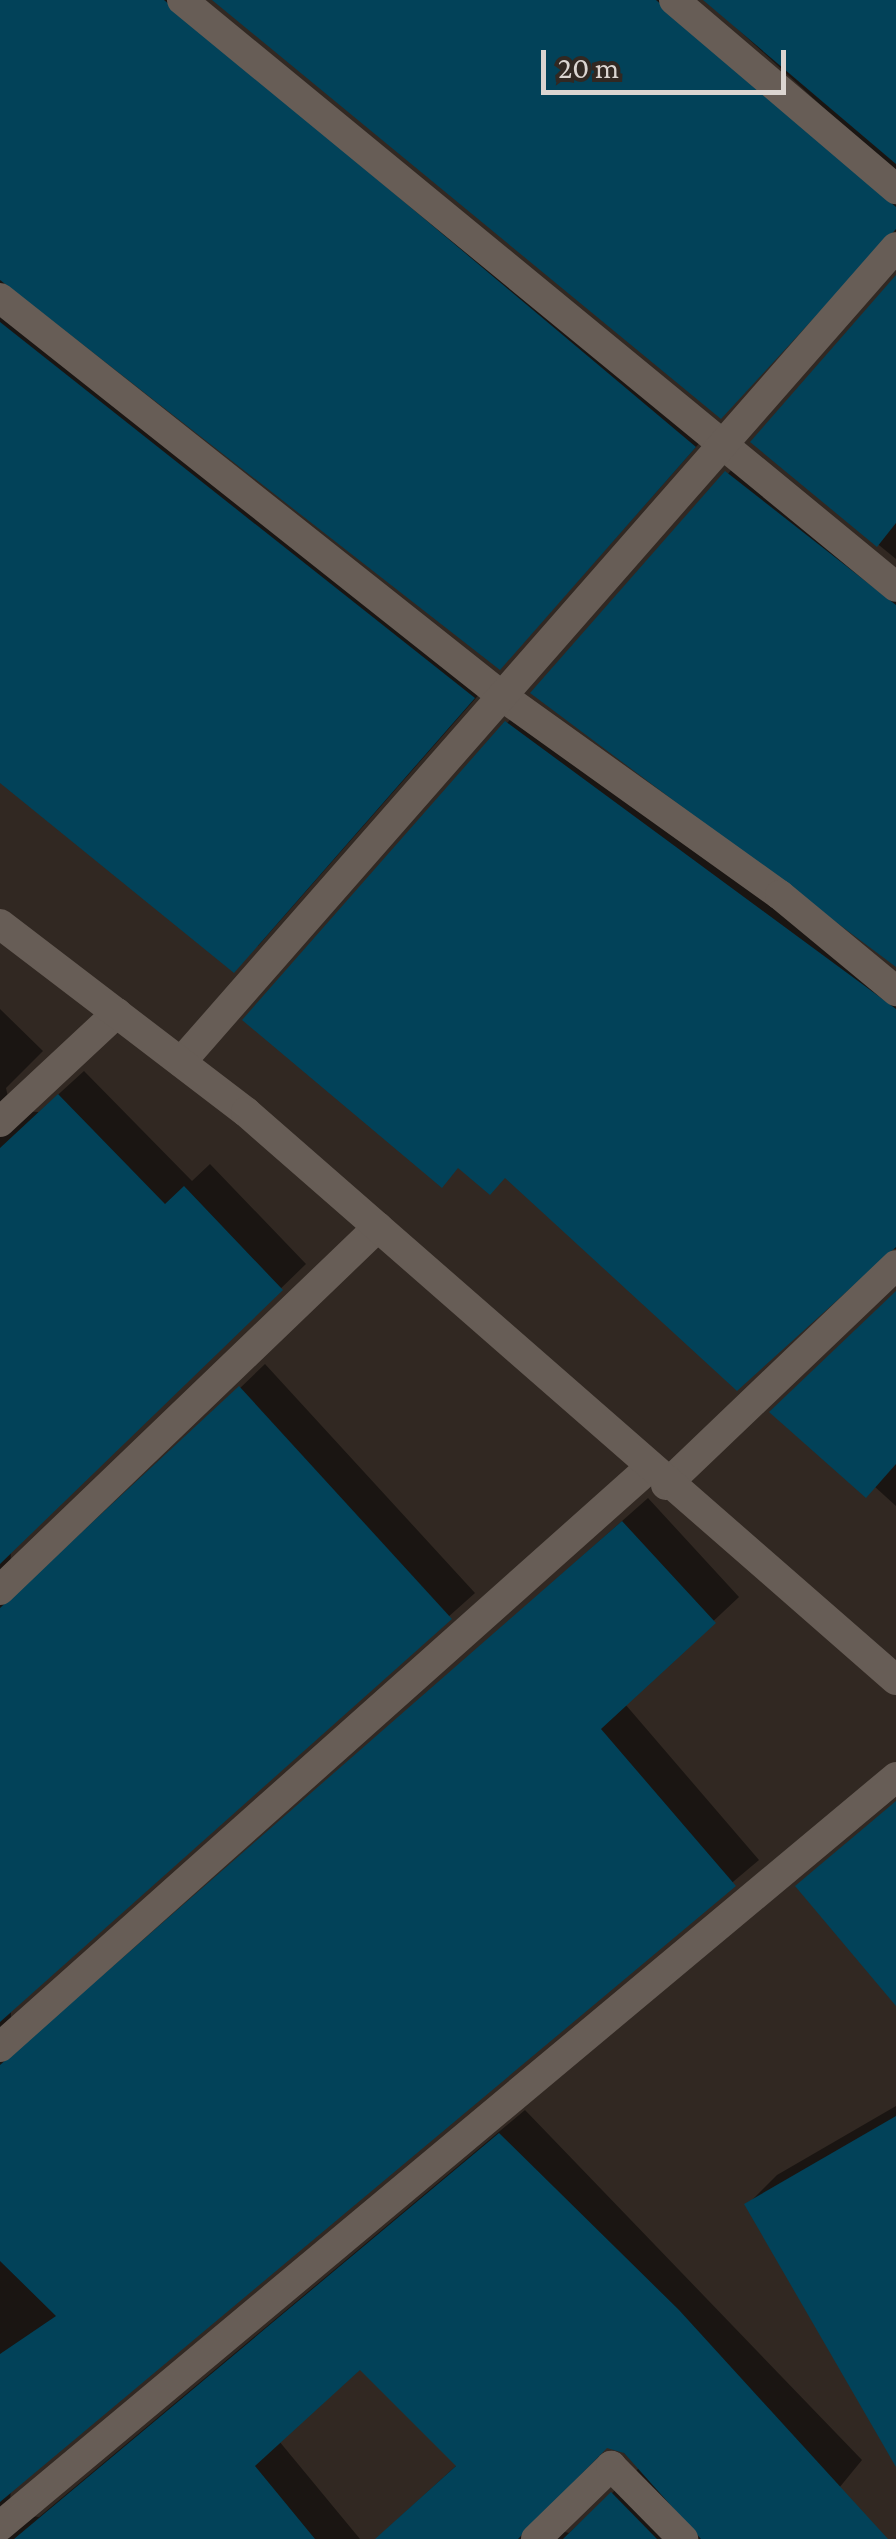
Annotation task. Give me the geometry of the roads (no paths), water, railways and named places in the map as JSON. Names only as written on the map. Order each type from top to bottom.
[{"type":"street","points":[[182,0],[718,450],[896,588]]},
{"type":"street","points":[[674,0],[896,189]]},
{"type":"street","points":[[181,1062],[896,247]]},
{"type":"street","points":[[0,298],[502,696],[780,895],[896,991]]},
{"type":"street","points":[[0,924],[181,1062],[378,1227],[657,1477],[896,1680]]},
{"type":"street","points":[[0,1122],[117,1013]]},
{"type":"street","points":[[0,1590],[378,1227]]},
{"type":"street","points":[[0,2047],[896,1265]]},
{"type":"street","points":[[0,2526],[896,1777]]},
{"type":"street","points":[[536,2539],[610,2466],[683,2539]]}]
